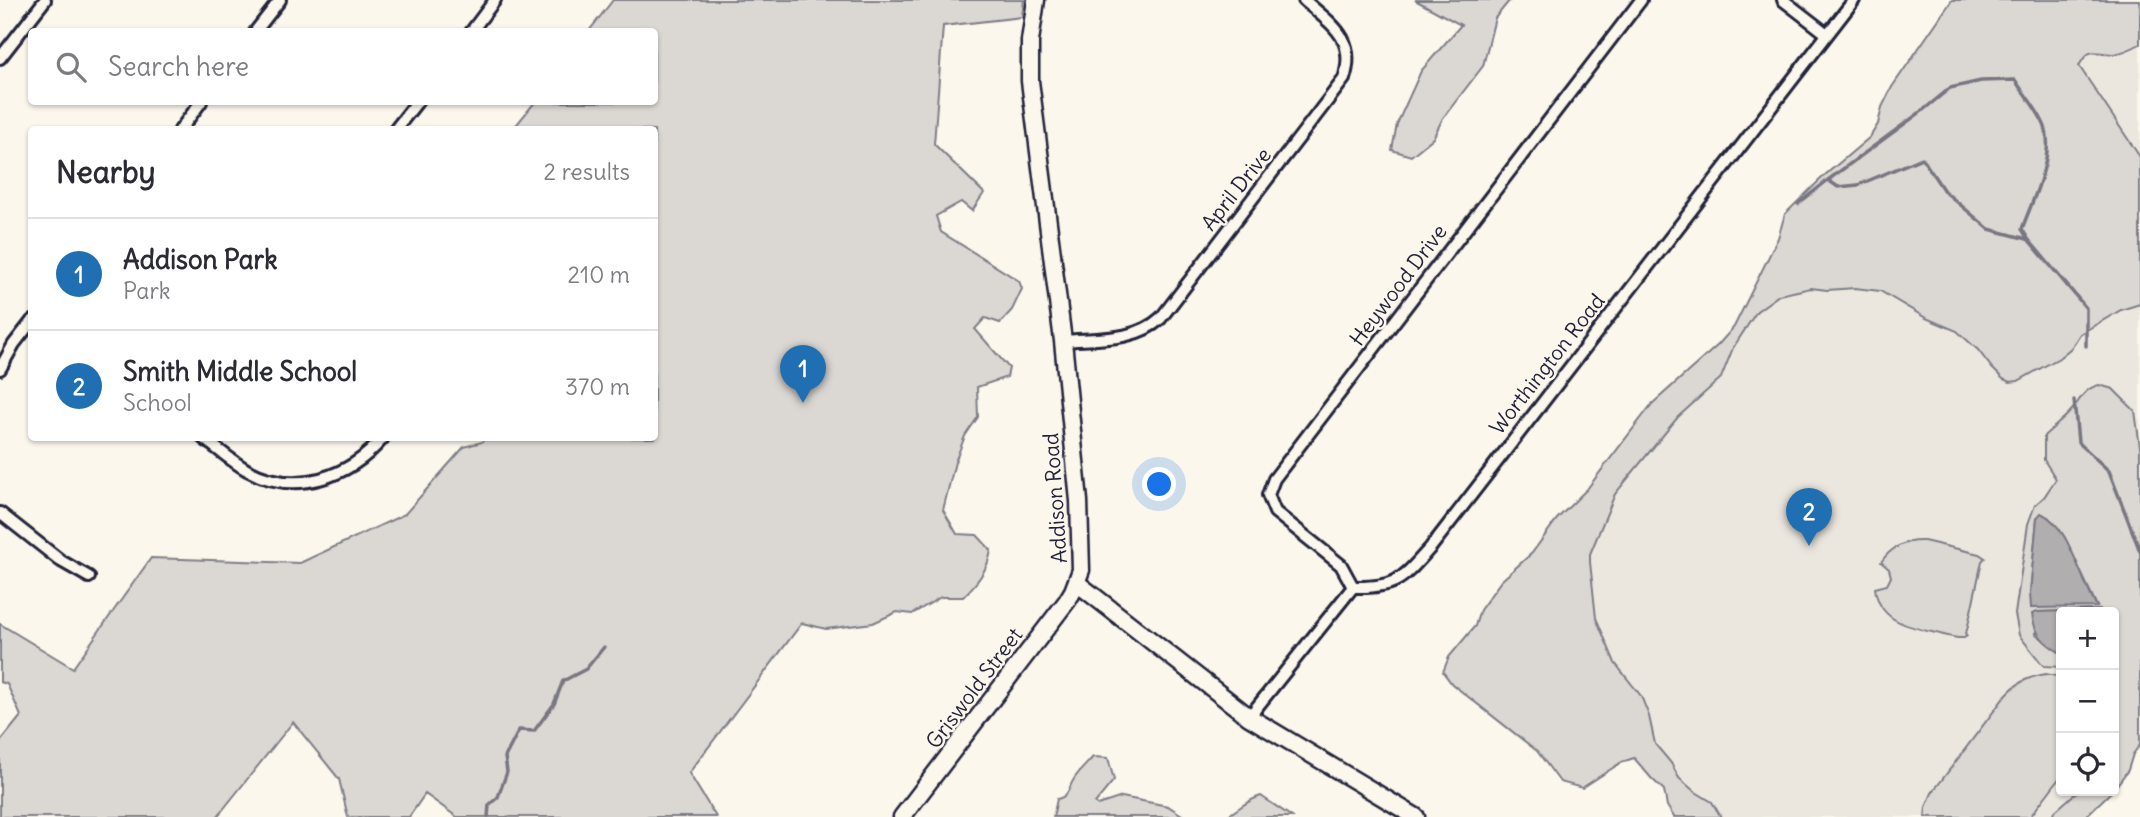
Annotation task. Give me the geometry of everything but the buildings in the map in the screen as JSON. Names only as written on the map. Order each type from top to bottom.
[{"type":"main road","name":"Addison Road","points":[[1036,0],[1030,41],[1030,81],[1063,341],[1082,539],[1081,570],[1077,583],[1249,717],[1416,817]]},
{"type":"main road","name":"Griswold Street","points":[[902,817],[1060,610],[1077,583]]},
{"type":"street","points":[[0,58],[45,0]]},
{"type":"street","points":[[258,28],[280,0]]},
{"type":"street","points":[[474,28],[495,0]]},
{"type":"street","name":"April Drive","points":[[1063,341],[1133,335],[1150,328],[1161,318],[1344,79],[1349,65],[1348,50],[1342,35],[1304,0]]},
{"type":"street","name":"Heywood Drive","points":[[1353,587],[1341,565],[1275,512],[1268,495],[1274,479],[1641,0]]},
{"type":"street","points":[[1783,0],[1827,34]]},
{"type":"street","name":"Worthington Road","points":[[1353,587],[1381,587],[1401,578],[1431,547],[1854,0]]},
{"type":"street","points":[[183,126],[199,105]]},
{"type":"street","points":[[398,126],[415,105]]},
{"type":"street","points":[[0,369],[28,327]]},
{"type":"street","points":[[206,441],[246,470],[269,479],[291,482],[313,481],[337,474],[358,462],[380,441]]},
{"type":"street","points":[[0,513],[61,561],[89,577]]},
{"type":"street","points":[[1249,717],[1353,587]]},
{"type":"shaded area","points":[[613,0],[1024,0],[1022,17],[943,26],[934,144],[984,193],[972,211],[961,202],[936,216],[941,232],[1019,281],[1022,289],[1012,310],[1000,323],[985,318],[975,329],[1009,368],[1007,377],[977,387],[978,417],[965,436],[955,462],[943,510],[957,534],[977,535],[991,550],[985,570],[977,581],[963,597],[941,597],[912,614],[897,612],[873,623],[826,629],[802,623],[689,773],[716,817],[457,817],[425,794],[409,817],[348,817],[339,779],[293,722],[217,817],[0,817],[0,742],[21,716],[7,684],[0,682],[0,624],[73,668],[151,558],[300,563],[405,514],[464,447],[483,441],[658,441],[658,126],[515,126],[533,105],[658,105],[658,28],[591,28]]},
{"type":"shaded area","points":[[1415,0],[1510,0],[1495,18],[1483,66],[1443,118],[1433,138],[1411,156],[1392,150],[1397,124],[1421,71],[1461,25]]},
{"type":"shaded area","points":[[1952,0],[2140,0],[2140,44],[2117,53],[2090,53],[2079,66],[2140,157],[2140,304],[2121,310],[2080,334],[2071,348],[2059,358],[2018,381],[2010,382],[2003,379],[1957,331],[1926,318],[1880,291],[1811,288],[1779,295],[1757,311],[1733,348],[1721,378],[1678,417],[1615,494],[1590,554],[1596,618],[1615,663],[1641,696],[1655,744],[1671,763],[1679,778],[1712,802],[1721,817],[1674,817],[1667,806],[1664,790],[1634,758],[1622,762],[1582,788],[1560,782],[1537,751],[1452,684],[1443,672],[1449,657],[1475,626],[1480,610],[1501,581],[1532,553],[1557,519],[1587,489],[1652,404],[1718,345],[1734,327],[1778,238],[1785,214],[1870,137],[1892,87]]},
{"type":"shaded area","points":[[2140,44],[2140,157],[2079,66],[2088,54],[2096,50],[2111,54],[2126,52]]},
{"type":"shaded area","points":[[1811,288],[1880,291],[1926,318],[1957,331],[2003,379],[2010,382],[2059,358],[2071,348],[2080,335],[2121,310],[2140,304],[2140,447],[2138,442],[2077,400],[2072,411],[2063,418],[2044,460],[2057,479],[2035,505],[2025,538],[2015,614],[2016,625],[2026,644],[2042,664],[2056,666],[2056,796],[2073,796],[2052,817],[1721,817],[1712,802],[1679,778],[1671,763],[1655,744],[1649,716],[1635,687],[1615,663],[1596,618],[1590,554],[1611,501],[1678,417],[1721,378],[1733,348],[1757,311],[1779,295]]},
{"type":"shaded area","points":[[2099,385],[2113,389],[2135,411],[2140,447],[2140,745],[2119,782],[2119,607],[2073,607],[2056,607],[2056,611],[2036,612],[2036,634],[2056,649],[2056,667],[2044,666],[2019,635],[2015,614],[2028,524],[2035,505],[2056,479],[2044,460],[2044,436],[2067,415],[2085,393]],"holes":[[[2048,517],[2064,536],[2097,606],[2073,607],[2030,592],[2037,519]]]},
{"type":"shaded area","points":[[2041,513],[2060,530],[2097,607],[2031,608],[2037,518]]},
{"type":"shaded area","points":[[1924,541],[1979,554],[1985,558],[1982,561],[1965,633],[1967,636],[1964,638],[1903,624],[1888,614],[1877,599],[1875,588],[1887,585],[1891,577],[1889,569],[1881,562],[1889,552],[1911,542]]},
{"type":"shaded area","points":[[2056,611],[2056,650],[2041,637],[2035,627],[2032,614]]},
{"type":"shaded area","points":[[2046,674],[2056,676],[2056,783],[2030,817],[1925,817],[1932,793],[2006,695],[2034,677]]},
{"type":"shaded area","points":[[1093,757],[1108,758],[1114,780],[1095,803],[1098,805],[1122,797],[1168,806],[1185,817],[1053,817],[1057,799],[1067,794],[1076,776]]},
{"type":"shaded area","points":[[1261,796],[1292,817],[1225,817],[1247,803]]},
{"type":"shaded area","points":[[2072,796],[2107,796],[2085,817],[2052,817]]},
{"type":"waterway","points":[[1828,180],[1950,88],[1981,81],[2015,80],[2039,115],[2047,139],[2045,165],[2022,229],[2086,308],[2086,346]]},
{"type":"waterway","points":[[1798,204],[1828,180],[1838,187],[1858,185],[1922,158],[1944,191],[1989,229],[2027,239]]},
{"type":"waterway","points":[[2074,400],[2078,442],[2109,471],[2140,551]]},
{"type":"waterway","points":[[488,817],[489,805],[498,797],[507,772],[505,757],[519,730],[534,731],[554,704],[563,681],[586,669],[604,647]]},
{"type":"place","name":"Addison Park","points":[[803,403]]},
{"type":"place","name":"Smith Middle School","points":[[1809,546]]}]
